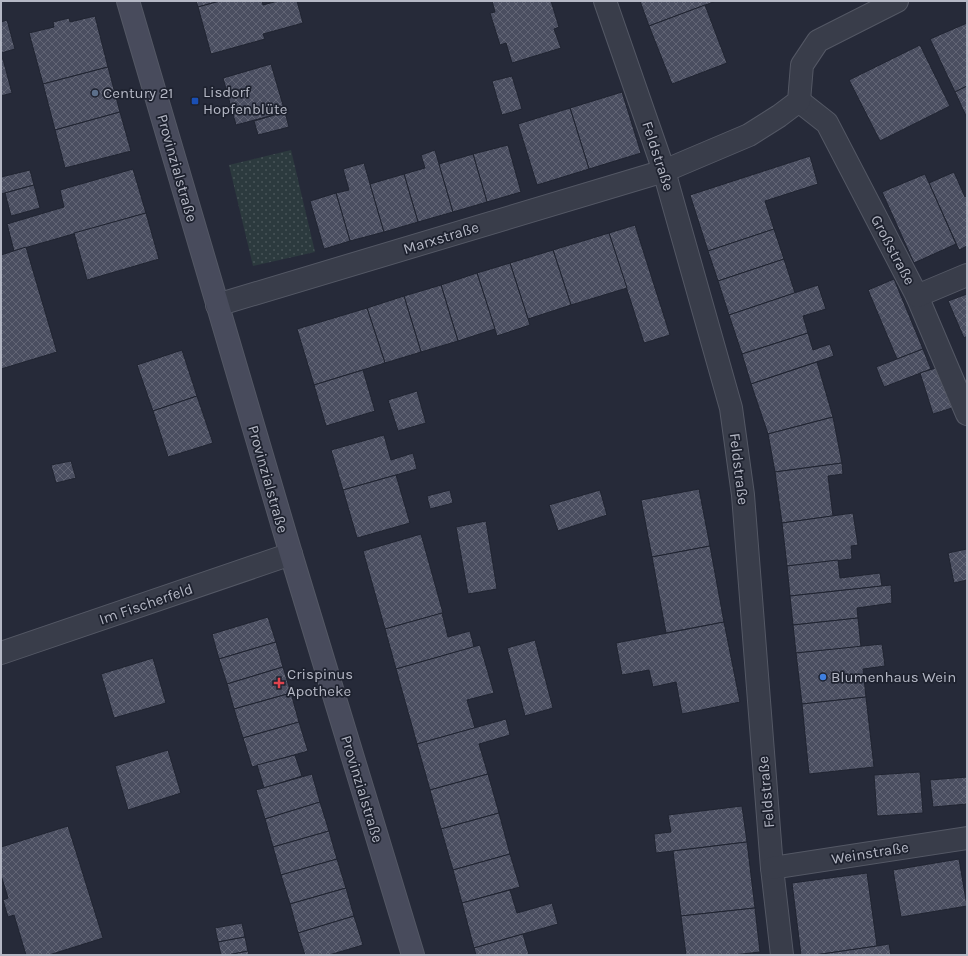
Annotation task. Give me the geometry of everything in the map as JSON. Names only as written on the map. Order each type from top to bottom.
[{"type":"main road","name":"Provinzialstraße","points":[[128,1],[291,554],[413,955]]},
{"type":"street","name":"Feldstraße","points":[[605,1],[664,171],[731,408],[744,495],[772,868],[782,955]]},
{"type":"street","points":[[799,101],[802,65],[818,41],[897,1]]},
{"type":"street","name":"Marxstraße","points":[[217,305],[664,171],[749,135],[799,101]]},
{"type":"street","name":"Großstraße","points":[[799,101],[827,123],[917,296],[967,414]]},
{"type":"street","points":[[917,296],[967,275]]},
{"type":"street","name":"Im Fischerfeld","points":[[1,653],[291,554]]},
{"type":"street","name":"Weinstraße","points":[[772,868],[967,838]]},
{"type":"shaded area","points":[[291,150],[315,252],[253,266],[229,165]]},
{"type":"building","points":[[196,1],[220,1],[198,7]]},
{"type":"building","points":[[220,1],[262,1],[263,5],[278,1],[297,1],[303,23],[263,34],[265,39],[211,54],[198,7]]},
{"type":"building","points":[[492,1],[551,1],[559,27],[554,29],[561,48],[512,63],[506,43],[500,45],[490,13],[495,12]]},
{"type":"building","points":[[640,1],[716,1],[649,26]]},
{"type":"building","points":[[705,5],[727,63],[672,84],[649,26]]},
{"type":"building","points":[[95,16],[108,67],[43,84],[29,33],[54,27],[53,22],[69,18],[70,22]]},
{"type":"building","points":[[7,20],[15,49],[1,53],[1,22]]},
{"type":"building","points":[[967,23],[967,86],[955,92],[930,39]]},
{"type":"building","points":[[920,45],[950,106],[880,141],[849,80]]},
{"type":"building","points":[[1,59],[3,59],[12,93],[1,96]]},
{"type":"building","points":[[271,64],[285,112],[236,125],[223,78]]},
{"type":"building","points":[[108,67],[120,112],[55,130],[43,84]]},
{"type":"building","points":[[512,76],[522,109],[502,115],[492,81]]},
{"type":"building","points":[[967,86],[967,118],[955,92]]},
{"type":"building","points":[[622,92],[641,153],[589,169],[570,108]]},
{"type":"building","points":[[570,108],[589,169],[537,185],[518,124]]},
{"type":"building","points":[[120,112],[131,151],[65,168],[55,130]]},
{"type":"building","points":[[285,112],[289,127],[258,135],[254,121]]},
{"type":"building","points":[[508,145],[521,192],[487,202],[473,154]]},
{"type":"building","points":[[435,150],[453,212],[418,222],[404,174],[425,168],[421,155]]},
{"type":"building","points":[[473,154],[487,202],[453,212],[439,164]]},
{"type":"building","points":[[810,156],[818,184],[765,201],[774,229],[708,251],[690,195]]},
{"type":"building","points":[[364,163],[384,232],[350,241],[336,193],[349,190],[343,169]]},
{"type":"building","points":[[133,169],[146,213],[14,251],[7,224],[64,207],[60,190]]},
{"type":"building","points":[[30,170],[34,185],[1,194],[1,177]]},
{"type":"building","points":[[954,172],[965,197],[967,196],[967,246],[959,250],[929,183]]},
{"type":"building","points":[[404,174],[418,222],[384,232],[370,184]]},
{"type":"building","points":[[925,174],[956,244],[914,263],[882,192]]},
{"type":"building","points":[[34,185],[40,208],[11,216],[5,193]]},
{"type":"building","points":[[336,193],[350,241],[324,249],[310,201]]},
{"type":"building","points":[[146,213],[159,259],[87,280],[74,233]]},
{"type":"building","points":[[635,225],[670,335],[644,343],[609,233]]},
{"type":"building","points":[[774,229],[784,259],[718,281],[708,251]]},
{"type":"building","points":[[609,233],[627,288],[571,305],[553,250]]},
{"type":"building","points":[[26,247],[57,352],[1,369],[1,255]]},
{"type":"building","points":[[553,250],[571,305],[528,319],[510,263]]},
{"type":"building","points":[[784,259],[795,293],[729,315],[718,281]]},
{"type":"building","points":[[510,263],[530,325],[497,336],[477,273]]},
{"type":"building","points":[[477,273],[495,329],[458,341],[441,285]]},
{"type":"building","points":[[894,279],[923,349],[897,359],[868,290]]},
{"type":"building","points":[[441,285],[458,341],[421,352],[404,296]]},
{"type":"building","points":[[818,285],[826,309],[803,316],[808,333],[742,354],[729,315]]},
{"type":"building","points":[[967,294],[967,336],[964,338],[948,301]]},
{"type":"building","points":[[404,296],[421,352],[385,363],[367,308]]},
{"type":"building","points":[[367,308],[385,363],[314,385],[297,329]]},
{"type":"building","points":[[808,333],[813,350],[830,344],[834,356],[751,384],[742,354]]},
{"type":"building","points":[[923,349],[931,369],[884,387],[876,367]]},
{"type":"building","points":[[182,350],[197,396],[153,411],[137,365]]},
{"type":"building","points":[[817,362],[833,417],[768,434],[751,384]]},
{"type":"building","points":[[939,367],[952,408],[933,414],[920,373]]},
{"type":"building","points":[[363,370],[375,411],[326,426],[314,385]]},
{"type":"building","points":[[417,391],[426,423],[398,431],[388,400]]},
{"type":"building","points":[[197,396],[213,443],[168,457],[153,411]]},
{"type":"building","points":[[833,417],[842,463],[775,472],[768,434]]},
{"type":"building","points":[[384,435],[391,460],[413,453],[417,469],[343,490],[331,450]]},
{"type":"building","points":[[71,461],[76,478],[56,483],[51,465]]},
{"type":"building","points":[[842,463],[843,474],[828,476],[833,516],[782,523],[775,472]]},
{"type":"building","points":[[396,475],[410,523],[357,538],[343,490]]},
{"type":"building","points":[[699,489],[710,546],[652,557],[641,500]]},
{"type":"building","points":[[450,490],[453,503],[430,509],[427,496]]},
{"type":"building","points":[[600,490],[607,515],[558,531],[549,505]]},
{"type":"building","points":[[853,513],[858,545],[851,546],[852,559],[787,566],[782,523]]},
{"type":"building","points":[[486,521],[497,589],[468,594],[456,527]]},
{"type":"building","points":[[421,534],[443,613],[385,629],[363,551]]},
{"type":"building","points":[[710,546],[724,622],[666,633],[652,557]]},
{"type":"building","points":[[967,549],[967,580],[954,583],[948,553]]},
{"type":"building","points":[[838,560],[840,578],[880,573],[882,586],[790,596],[787,566]]},
{"type":"building","points":[[891,585],[892,603],[857,608],[858,618],[793,625],[790,596]]},
{"type":"building","points":[[442,613],[448,637],[470,631],[474,647],[396,669],[385,629]]},
{"type":"building","points":[[268,617],[276,642],[219,659],[212,634]]},
{"type":"building","points":[[858,618],[861,647],[796,653],[793,625]]},
{"type":"building","points":[[724,622],[740,702],[682,714],[676,682],[653,687],[649,670],[622,675],[616,643]]},
{"type":"building","points":[[535,640],[553,708],[525,716],[507,648]]},
{"type":"building","points":[[276,642],[283,667],[227,684],[219,659]]},
{"type":"building","points":[[882,644],[885,666],[863,669],[866,697],[802,704],[796,653]]},
{"type":"building","points":[[480,645],[494,693],[467,700],[475,728],[417,744],[396,669]]},
{"type":"building","points":[[153,658],[166,703],[114,718],[101,674]]},
{"type":"building","points":[[283,667],[291,693],[234,709],[227,684]]},
{"type":"building","points":[[291,693],[299,722],[243,738],[234,709]]},
{"type":"building","points":[[866,697],[874,767],[809,774],[802,704]]},
{"type":"building","points":[[506,719],[510,735],[479,744],[488,774],[430,790],[417,744]]},
{"type":"building","points":[[299,722],[308,751],[252,767],[243,738]]},
{"type":"building","points":[[168,750],[181,793],[128,810],[115,766]]},
{"type":"building","points":[[295,755],[302,776],[264,788],[257,765]]},
{"type":"building","points":[[920,772],[923,813],[877,816],[874,775]]},
{"type":"building","points":[[312,774],[320,802],[265,819],[256,790]]},
{"type":"building","points":[[488,774],[499,813],[441,829],[430,790]]},
{"type":"building","points":[[967,777],[967,804],[933,807],[930,780]]},
{"type":"building","points":[[320,802],[329,831],[273,847],[265,819]]},
{"type":"building","points":[[742,806],[747,842],[656,853],[654,834],[671,832],[668,815]]},
{"type":"building","points":[[499,813],[510,854],[453,870],[441,829]]},
{"type":"building","points":[[68,826],[103,938],[49,955],[26,955],[14,915],[8,917],[3,900],[8,898],[1,875],[1,847]]},
{"type":"building","points":[[329,831],[337,859],[281,875],[273,847]]},
{"type":"building","points":[[747,842],[755,908],[681,916],[673,851]]},
{"type":"building","points":[[510,854],[520,887],[462,903],[453,870]]},
{"type":"building","points":[[337,859],[346,888],[290,904],[281,875]]},
{"type":"building","points":[[959,859],[967,906],[901,917],[893,870]]},
{"type":"building","points":[[867,873],[877,946],[815,955],[801,955],[792,883]]},
{"type":"building","points":[[346,888],[354,916],[298,933],[290,904]]},
{"type":"building","points":[[510,890],[517,913],[552,903],[558,924],[474,948],[462,903]]},
{"type":"building","points":[[755,908],[760,952],[733,955],[686,955],[681,916]]},
{"type":"building","points":[[354,916],[363,945],[329,955],[305,955],[298,933]]},
{"type":"building","points":[[242,923],[245,937],[218,942],[215,928]]},
{"type":"building","points":[[523,934],[529,955],[476,955],[474,948]]},
{"type":"building","points":[[245,937],[248,951],[221,955],[218,942]]},
{"type":"building","points":[[889,944],[891,955],[815,955],[877,946]]},
{"type":"building","points":[[248,951],[249,955],[228,955]]},
{"type":"place","name":"Century 21","points":[[95,93]]},
{"type":"place","name":"Lisdorf Hopfenblüte","points":[[195,101]]},
{"type":"place","name":"Blumenhaus Wein","points":[[823,677]]},
{"type":"place","name":"Crispinus Apotheke","points":[[279,683]]}]
